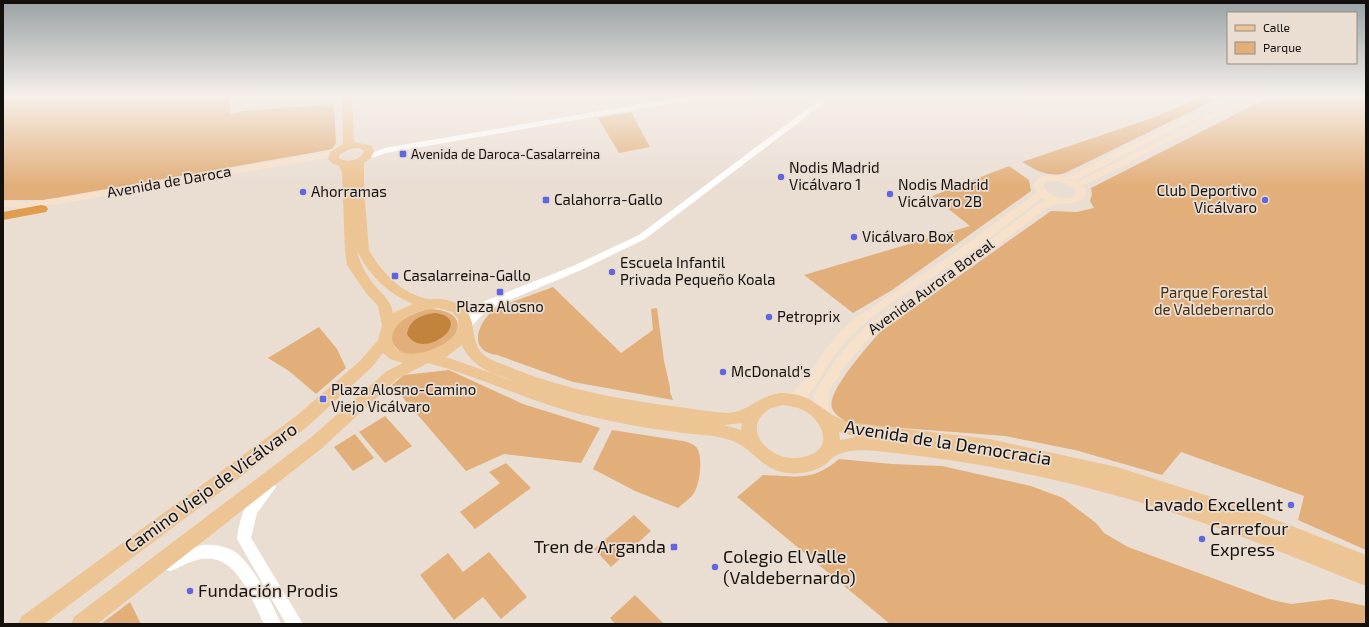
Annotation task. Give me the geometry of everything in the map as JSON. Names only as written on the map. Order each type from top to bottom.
[{"type":"highway","points":[[3,216],[41,209]]},
{"type":"main road","points":[[348,146],[350,135],[349,126]]},
{"type":"main road","points":[[359,126],[363,153],[357,165],[357,177],[363,250],[368,260],[384,282],[404,295],[428,304],[448,305],[458,309],[464,316],[469,343],[478,358],[530,381],[567,392],[640,408],[728,419],[754,412],[762,405],[771,401],[794,399],[809,404],[825,417],[832,436],[826,452],[818,460],[807,464],[786,466],[766,458],[751,442],[741,436],[726,431],[634,420],[559,403],[522,391],[468,368],[425,359],[407,359],[396,355],[388,349],[385,305],[370,290],[354,265],[351,252],[348,173],[337,159],[339,149],[348,146],[363,153]]},
{"type":"main road","points":[[1072,183],[1180,126]]},
{"type":"main road","points":[[1072,183],[1191,126]]},
{"type":"main road","points":[[337,159],[363,153]]},
{"type":"main road","name":"Avenida de Daroca","points":[[3,204],[26,205],[59,201],[337,159]]},
{"type":"main road","name":"Avenida de Daroca","points":[[41,209],[337,159]]},
{"type":"main road","points":[[1053,178],[1072,183],[1081,190],[1080,198],[1070,201],[1055,200],[1042,193],[1038,186],[1041,180],[1053,178]]},
{"type":"main road","name":"Avenida Aurora Boreal","points":[[794,399],[810,384],[844,335],[858,322],[872,311],[957,256],[1042,193]]},
{"type":"main road","name":"Avenida Aurora Boreal","points":[[825,417],[821,397],[823,390],[841,362],[870,329],[967,263],[1042,206],[1055,200]]},
{"type":"main road","points":[[387,333],[403,312],[428,304]]},
{"type":"main road","points":[[425,359],[450,349],[463,336],[466,327]]},
{"type":"main road","name":"Camino Viejo de Vicálvaro","points":[[28,624],[301,422],[366,364],[387,333]]},
{"type":"main road","name":"Camino Viejo de Vicálvaro","points":[[85,621],[315,444],[392,375],[425,359]]},
{"type":"main road","points":[[751,442],[748,426],[754,412]]},
{"type":"main road","name":"Avenida de la Democracia","points":[[825,417],[835,425],[852,430],[980,444],[1103,470],[1184,494],[1303,538],[1366,564]]},
{"type":"main road","name":"Avenida de la Democracia","points":[[826,452],[837,446],[854,442],[924,450],[985,459],[1110,486],[1184,508],[1305,552],[1366,577]]},
{"type":"street","points":[[363,153],[375,153],[526,126]]},
{"type":"street","points":[[466,327],[479,311],[489,304],[577,268],[642,237],[789,126]]},
{"type":"street","points":[[295,624],[244,540],[244,533],[250,511],[257,500],[315,444]]},
{"type":"street","points":[[85,621],[120,601],[179,558],[191,554],[212,552],[226,555],[234,560],[273,624]]},
{"type":"green space","points":[[3,126],[335,126],[336,143],[332,149],[328,150],[44,200],[3,200]]},
{"type":"green space","points":[[603,126],[639,126],[650,147],[619,153]]},
{"type":"green space","points":[[1128,126],[1161,126],[1065,173],[1053,175],[1048,174],[1022,162]]},
{"type":"green space","name":"Parque Forestal de Valdebernardo","points":[[1212,126],[1366,126],[1366,550],[1298,520],[1304,496],[1181,452],[1162,475],[1075,450],[1005,436],[850,424],[840,418],[833,411],[832,401],[835,391],[858,358],[880,332],[1051,211],[1077,212],[1094,208],[1090,201],[1092,194],[1091,188]]},
{"type":"green space","points":[[1009,166],[1029,180],[1031,191],[892,290],[853,313],[804,275],[970,226],[932,196]]},
{"type":"green space","points":[[553,287],[621,353],[653,330],[651,309],[657,308],[664,361],[673,400],[573,382],[487,352],[481,348],[478,342],[480,328],[484,320],[496,308]]},
{"type":"green space","points":[[429,309],[446,312],[456,318],[458,326],[454,336],[446,344],[435,351],[421,355],[406,354],[401,352],[394,345],[391,338],[392,331],[409,316]]},
{"type":"green space","points":[[319,327],[337,349],[346,368],[316,394],[289,371],[268,358]]},
{"type":"green space","points":[[449,370],[523,404],[600,428],[581,463],[504,454],[466,471],[392,385],[404,375]]},
{"type":"green space","points":[[385,416],[412,446],[385,463],[359,432]]},
{"type":"green space","points":[[612,430],[683,441],[694,445],[699,452],[700,470],[698,483],[694,493],[678,508],[635,491],[593,469]]},
{"type":"green space","points":[[355,434],[374,458],[353,471],[334,447]]},
{"type":"green space","points":[[839,459],[892,464],[942,466],[1031,486],[1063,498],[1096,523],[1104,533],[1128,547],[1272,600],[1291,604],[1332,599],[1366,606],[1366,624],[890,624],[737,497],[763,475],[804,476],[821,471]]},
{"type":"green space","points":[[506,463],[531,488],[475,529],[460,512],[500,483],[489,472]]},
{"type":"green space","points":[[634,515],[651,531],[611,567],[594,549]]},
{"type":"green space","points":[[489,552],[527,597],[501,619],[483,597],[454,620],[420,575],[448,553],[463,572]]},
{"type":"green space","points":[[635,595],[664,624],[615,624],[610,618]]},
{"type":"green space","points":[[130,602],[141,624],[101,624]]},
{"type":"shaded area","points":[[436,313],[447,317],[451,323],[449,330],[434,342],[424,344],[414,342],[407,334],[408,329],[414,321],[422,316]]},
{"type":"place","name":"Avenida de Daroca-Casalarreina","points":[[403,154]]},
{"type":"place","name":"Nodis Madrid Vicálvaro 1","points":[[781,177]]},
{"type":"place","name":"Ahorramas","points":[[303,192]]},
{"type":"place","name":"Nodis Madrid Vicálvaro 2B","points":[[890,194]]},
{"type":"place","name":"Calahorra-Gallo","points":[[546,200]]},
{"type":"place","name":"Club Deportivo Vicálvaro","points":[[1265,200]]},
{"type":"place","name":"Vicálvaro Box","points":[[854,237]]},
{"type":"place","name":"Escuela Infantil Privada Pequeño Koala","points":[[612,272]]},
{"type":"place","name":"Casalarreina-Gallo","points":[[395,276]]},
{"type":"place","name":"Plaza Alosno","points":[[500,292]]},
{"type":"place","name":"Petroprix","points":[[769,317]]},
{"type":"place","name":"McDonald's","points":[[723,372]]},
{"type":"place","name":"Plaza Alosno-Camino Viejo Vicálvaro","points":[[323,399]]},
{"type":"place","name":"Lavado Excellent","points":[[1291,505]]},
{"type":"place","name":"Carrefour Express","points":[[1202,539]]},
{"type":"place","name":"Tren de Arganda","points":[[674,547]]},
{"type":"place","name":"Colegio El Valle (Valdebernardo)","points":[[715,567]]},
{"type":"place","name":"Fundación Prodis","points":[[190,591]]}]
